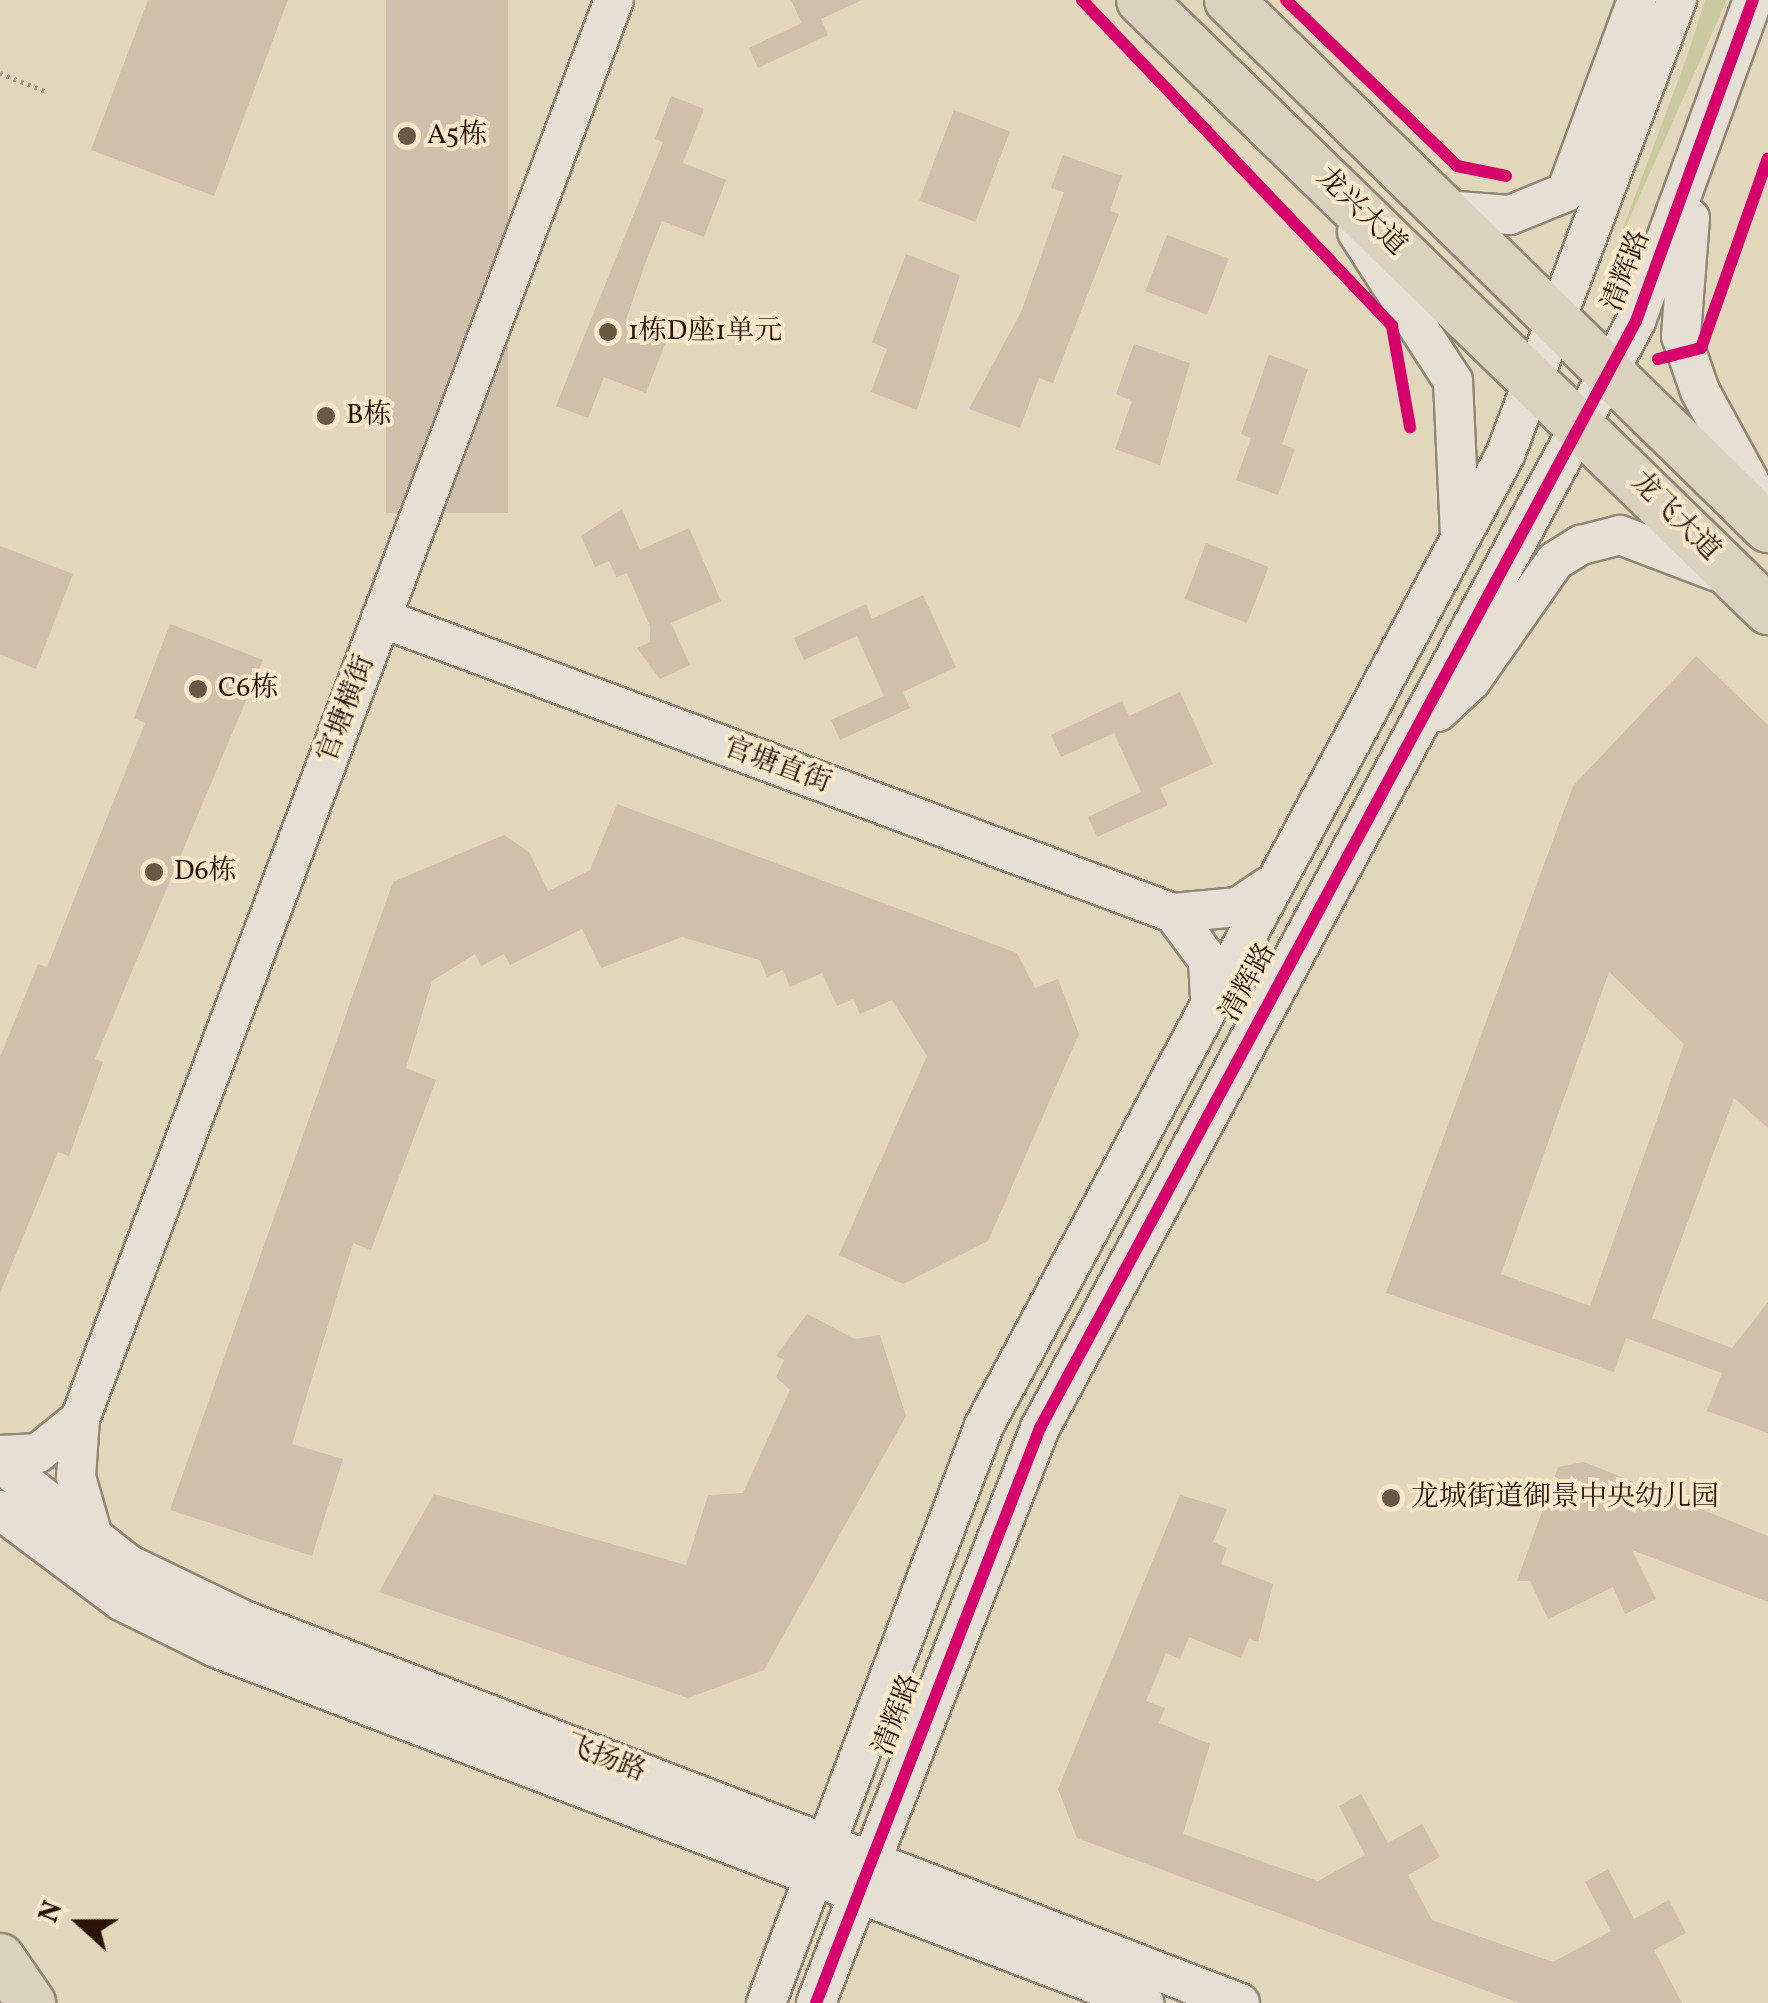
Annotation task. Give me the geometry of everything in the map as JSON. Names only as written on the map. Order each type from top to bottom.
[{"type":"main road","name":"龙兴大道","points":[[1141,0],[1581,424]]},
{"type":"main road","points":[[1229,0],[1610,370]]},
{"type":"main road","name":"龙飞大道","points":[[1610,370],[1768,528]]},
{"type":"main road","name":"龙飞大道","points":[[1581,424],[1760,602]]},
{"type":"main road","points":[[0,1958],[31,2003]]},
{"type":"street","name":"官塘横街","points":[[94,1540],[76,1477],[80,1418],[614,0]]},
{"type":"street","points":[[1444,210],[1510,215],[1566,192],[1637,0]]},
{"type":"street","name":"清辉路","points":[[766,2003],[984,1426],[1210,996],[1460,536],[1534,379],[1676,0]]},
{"type":"street","name":"清辉路","points":[[816,2003],[1040,1428],[1610,370],[1752,0]]},
{"type":"street","points":[[1724,78],[1694,190],[1682,336],[1700,392],[1768,514]]},
{"type":"street","points":[[1300,153],[1454,381],[1460,536]]},
{"type":"street","points":[[1414,733],[1471,682],[1554,561],[1581,545],[1620,535],[1658,543],[1760,602]]},
{"type":"street","name":"官塘直街","points":[[381,618],[1173,913],[1238,907],[1270,886]]},
{"type":"street","points":[[1173,913],[1208,960],[1210,996]]},
{"type":"street","name":"官塘横街","points":[[0,1455],[38,1453],[80,1418]]},
{"type":"street","name":"飞扬路","points":[[0,1463],[94,1540],[244,1620],[819,1860]]},
{"type":"street","name":"飞扬路","points":[[0,1510],[121,1601],[216,1648],[864,1877],[1240,2003]]},
{"type":"street","name":"飞扬路","points":[[864,1877],[1144,2003]]},
{"type":"path","points":[[0,73],[45,90]]},
{"type":"green space","points":[[1705,0],[1727,0],[1612,258],[1689,51]]},
{"type":"building","points":[[148,0],[288,0],[214,196],[91,150]]},
{"type":"building","points":[[386,0],[508,0],[508,513],[386,513]]},
{"type":"building","points":[[791,0],[862,0],[821,19],[828,35],[758,68],[749,48],[802,23]]},
{"type":"building","points":[[671,96],[704,109],[683,163],[726,180],[704,237],[662,221],[645,264],[626,320],[668,336],[646,393],[604,377],[588,418],[556,406],[663,142],[655,139]]},
{"type":"building","points":[[954,110],[1010,132],[975,222],[919,201]]},
{"type":"building","points":[[1063,155],[1122,176],[1110,211],[1119,214],[1053,383],[1039,378],[1020,428],[969,409],[1021,312],[1064,192],[1051,188]]},
{"type":"building","points":[[1167,235],[1229,259],[1207,315],[1145,291]]},
{"type":"building","points":[[906,254],[960,275],[917,410],[871,392],[887,349],[872,342]]},
{"type":"building","points":[[1134,344],[1190,363],[1160,465],[1115,449],[1132,401],[1116,394]]},
{"type":"building","points":[[1269,355],[1308,369],[1282,444],[1295,449],[1278,495],[1236,480],[1251,438],[1241,434]]},
{"type":"building","points":[[622,509],[640,550],[689,528],[721,601],[671,623],[690,665],[660,679],[637,648],[650,642],[650,626],[627,573],[616,577],[609,561],[595,567],[581,536]]},
{"type":"building","points":[[1206,543],[1269,567],[1247,623],[1184,599]]},
{"type":"building","points":[[0,546],[73,574],[36,669],[0,654]]},
{"type":"building","points":[[923,595],[956,667],[903,692],[910,708],[840,740],[831,720],[884,696],[857,636],[804,660],[794,638],[866,604],[872,619]]},
{"type":"building","points":[[170,624],[263,660],[95,1059],[103,1062],[69,1156],[58,1152],[0,1293],[0,1057],[38,964],[47,967],[145,723],[134,718]]},
{"type":"building","points":[[1696,656],[1768,725],[1768,1128],[1734,1098],[1652,1318],[1732,1348],[1768,1302],[1768,1433],[1707,1411],[1722,1373],[1626,1338],[1614,1372],[1386,1293],[1573,786]],"holes":[[[1609,972],[1684,1044],[1590,1306],[1501,1274]]]},
{"type":"building","points":[[1180,692],[1213,764],[1160,788],[1168,805],[1097,837],[1088,817],[1141,792],[1114,733],[1061,757],[1051,735],[1122,701],[1129,716]]},
{"type":"building","points":[[617,804],[1017,953],[1035,988],[1058,979],[1079,1034],[988,1241],[903,1284],[839,1255],[927,1056],[892,1000],[860,1014],[853,999],[837,1006],[822,973],[790,987],[783,970],[767,977],[760,960],[682,937],[601,968],[582,929],[510,965],[504,954],[481,966],[475,954],[432,981],[406,1068],[436,1080],[371,1250],[353,1243],[292,1444],[343,1459],[312,1556],[170,1510],[393,882],[504,835],[529,852],[548,891],[590,870]]},
{"type":"building","points":[[807,1314],[855,1339],[880,1335],[906,1416],[764,1670],[688,1698],[379,1592],[434,1494],[686,1565],[708,1495],[743,1493],[790,1390],[776,1377],[784,1360],[776,1356]]},
{"type":"building","points":[[1584,1462],[1768,1536],[1768,1602],[1632,1550],[1656,1599],[1625,1614],[1613,1587],[1548,1619],[1530,1581],[1517,1581],[1558,1467]]},
{"type":"building","points":[[1180,1495],[1227,1509],[1213,1542],[1227,1548],[1221,1564],[1273,1584],[1258,1642],[1249,1639],[1241,1658],[1189,1637],[1180,1659],[1166,1653],[1146,1701],[1165,1708],[1159,1723],[1210,1744],[1183,1834],[1318,1881],[1365,1855],[1339,1806],[1361,1794],[1388,1843],[1422,1824],[1440,1857],[1408,1875],[1432,1920],[1553,1962],[1611,1931],[1585,1882],[1608,1869],[1634,1919],[1669,1900],[1686,1933],[1654,1950],[1682,2003],[1519,2003],[1077,1838],[1058,1789]]},
{"type":"cycle path","points":[[1082,0],[1392,326],[1410,427]]},
{"type":"cycle path","points":[[1286,0],[1457,166],[1506,176]]},
{"type":"cycle path","points":[[816,2003],[1040,1428],[1636,321],[1753,0]]},
{"type":"cycle path","points":[[1658,359],[1701,348],[1768,158]]},
{"type":"place","name":"A5栋","points":[[407,136]]},
{"type":"place","name":"1栋D座1单元","points":[[608,332]]},
{"type":"place","name":"B栋","points":[[326,416]]},
{"type":"place","name":"C6栋","points":[[198,689]]},
{"type":"place","name":"D6栋","points":[[154,872]]},
{"type":"place","name":"龙城街道御景中央幼儿园","points":[[1391,1498]]}]
